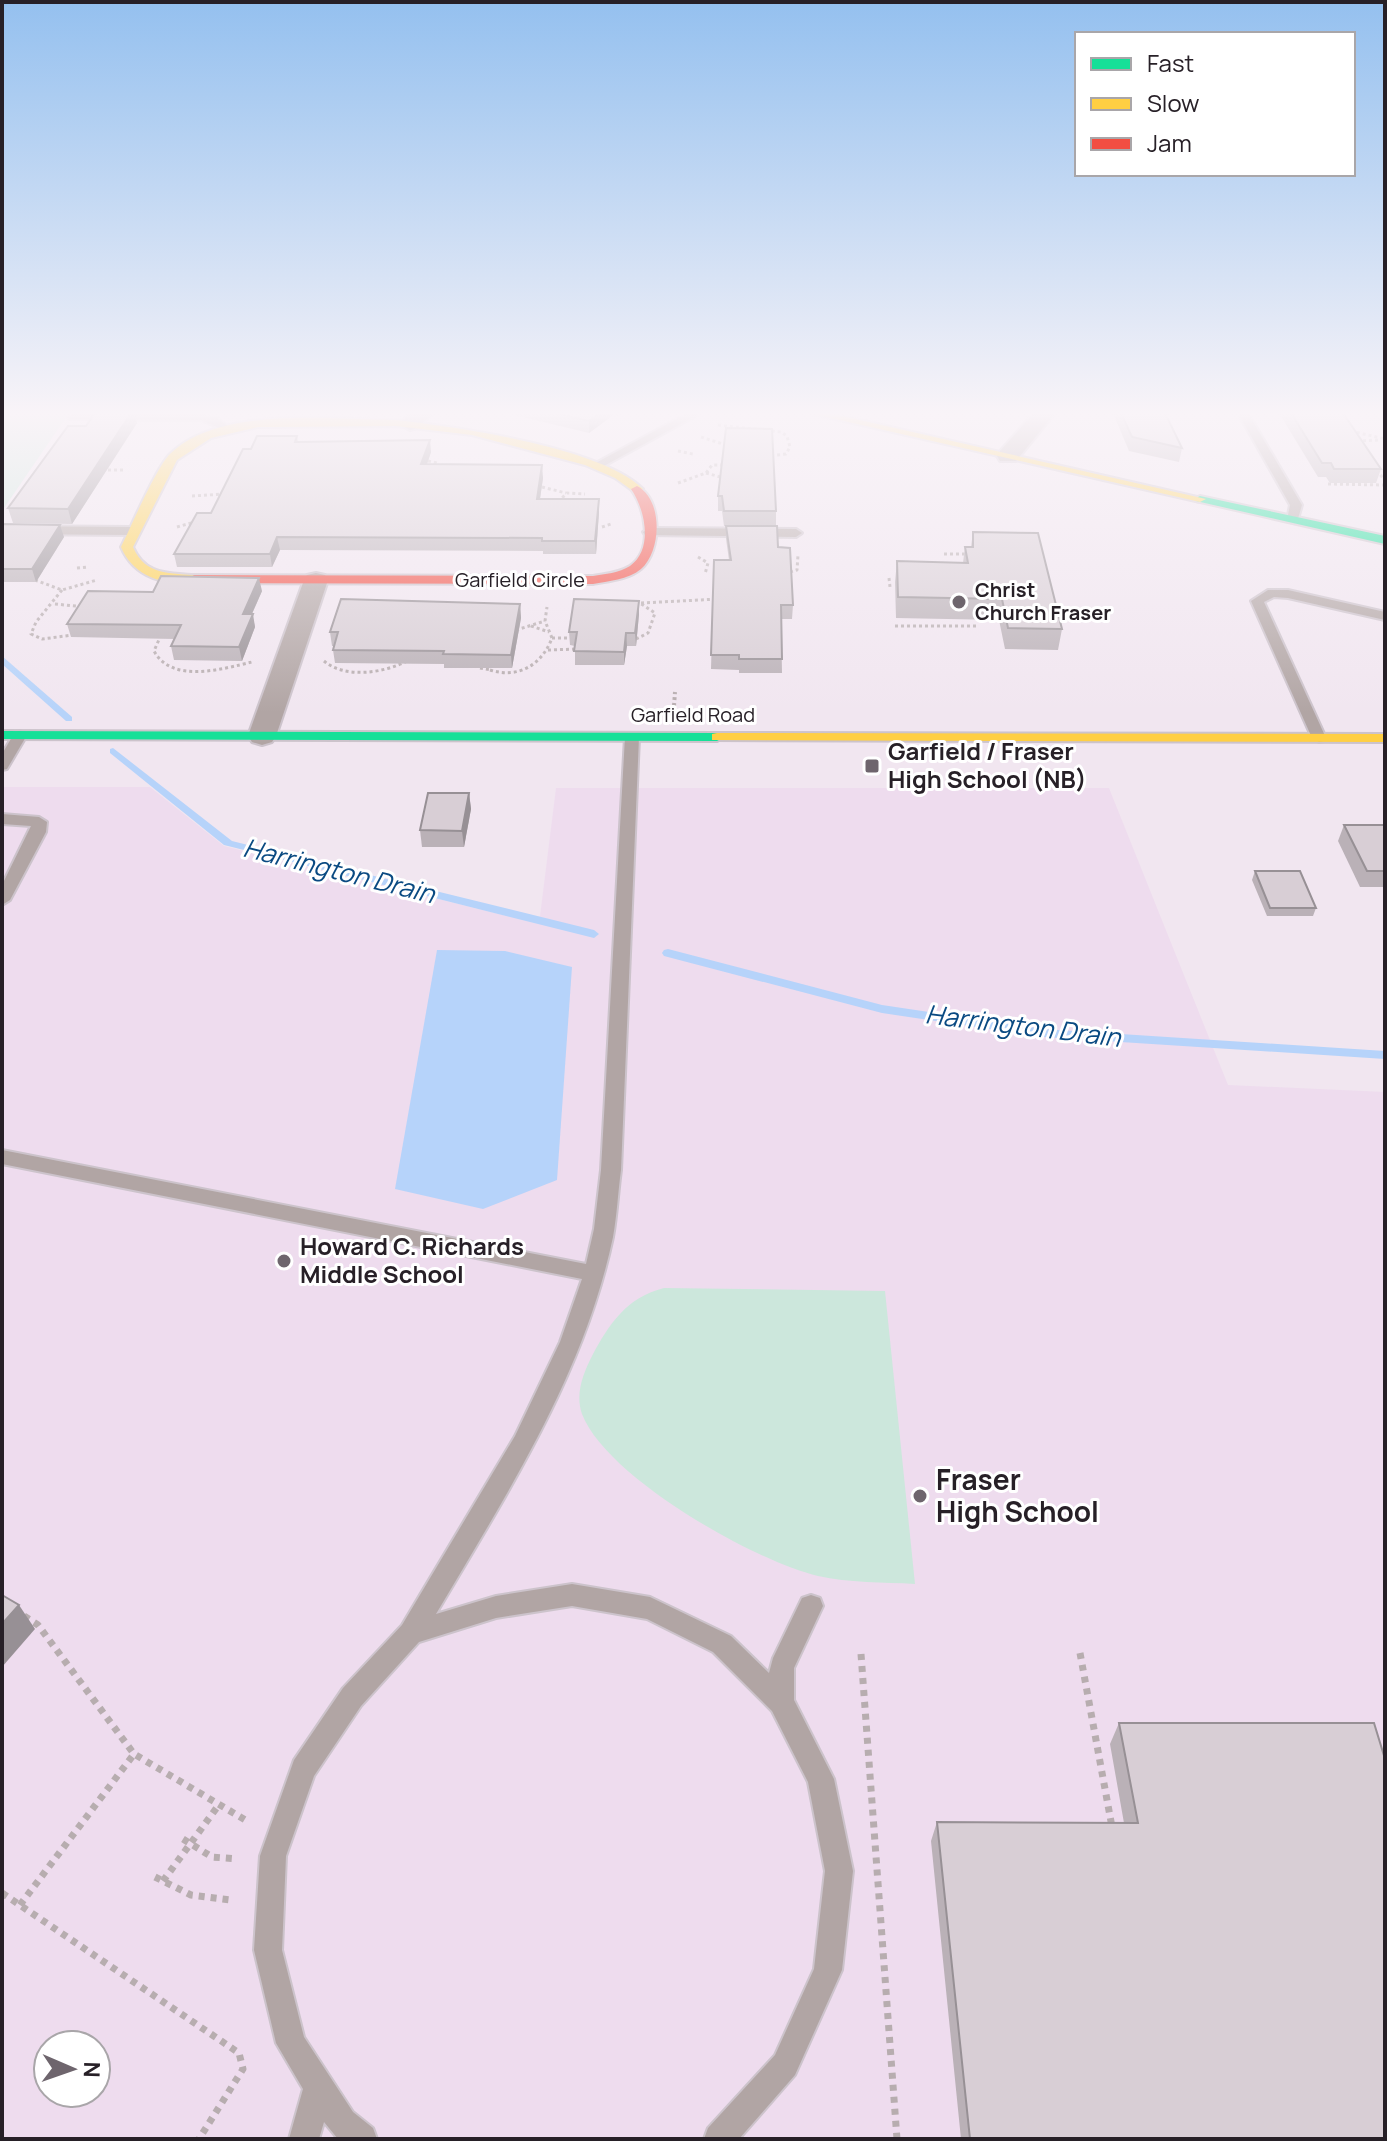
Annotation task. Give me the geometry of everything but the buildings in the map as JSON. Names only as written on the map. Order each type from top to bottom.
[{"type":"street","points":[[132,531],[142,513]]},
{"type":"street","points":[[649,532],[650,513]]},
{"type":"street","points":[[1261,513],[1385,540]]},
{"type":"street","name":"Garfield Circle","points":[[132,531],[127,547],[130,560],[136,568],[151,575],[174,579],[316,580],[593,580],[632,572],[647,552],[649,532]]},
{"type":"street","points":[[262,736],[316,580]]},
{"type":"street","name":"Garfield Road","points":[[11,735],[1385,738]]},
{"type":"lane","points":[[1293,520],[1294,513]]},
{"type":"lane","points":[[2,530],[132,531]]},
{"type":"lane","points":[[649,532],[796,533]]},
{"type":"lane","points":[[1319,738],[1257,601],[1272,593],[1288,594],[1385,616]]},
{"type":"lane","points":[[2,766],[11,735]]},
{"type":"lane","points":[[362,2139],[342,2123],[291,2043],[268,1950],[273,1856],[303,1769],[352,1697],[411,1633],[528,1433],[572,1337],[593,1273],[603,1235],[611,1170],[632,737]]},
{"type":"lane","points":[[2,819],[39,822],[38,832],[2,900]]},
{"type":"lane","points":[[2,1157],[593,1273]]},
{"type":"lane","points":[[411,1633],[496,1607],[572,1595],[650,1608],[722,1644],[781,1702],[821,1779],[839,1871],[828,1970],[785,2065],[719,2139]]},
{"type":"lane","points":[[781,1702],[782,1667],[811,1606]]},
{"type":"lane","points":[[304,2139],[318,2088]]},
{"type":"path","points":[[181,528],[204,520]]},
{"type":"path","points":[[602,527],[611,524]]},
{"type":"path","points":[[791,574],[799,564],[798,551]]},
{"type":"path","points":[[695,552],[708,563],[718,563]]},
{"type":"path","points":[[944,554],[970,554]]},
{"type":"path","points":[[705,574],[708,563]]},
{"type":"path","points":[[77,568],[88,567]]},
{"type":"path","points":[[889,578],[890,587]]},
{"type":"path","points":[[35,580],[62,590],[97,580]]},
{"type":"path","points":[[62,590],[55,604],[31,630],[34,638],[73,635]]},
{"type":"path","points":[[636,639],[646,635],[655,619],[655,613],[641,603],[728,598]]},
{"type":"path","points":[[55,604],[89,606]]},
{"type":"path","points":[[480,668],[508,673],[528,669],[548,650],[550,635],[545,621],[514,634]]},
{"type":"path","points":[[34,625],[43,625]]},
{"type":"path","points":[[530,626],[550,635],[571,638]]},
{"type":"path","points":[[895,626],[978,626]]},
{"type":"path","points":[[164,631],[154,651],[159,663],[179,670],[213,670],[259,661]]},
{"type":"path","points":[[548,650],[577,649]]},
{"type":"path","points":[[324,658],[326,664],[336,671],[362,666],[384,671],[402,665],[411,655]]},
{"type":"path","points":[[198,670],[203,660]]},
{"type":"path","points":[[213,670],[217,660]]},
{"type":"path","points":[[14,1610],[38,1625],[134,1754],[247,1821]]},
{"type":"path","points":[[1080,1653],[1113,1832]]},
{"type":"path","points":[[861,1654],[897,2139]]},
{"type":"path","points":[[20,1905],[134,1754]]},
{"type":"path","points":[[218,1806],[159,1879],[185,1895],[231,1900]]},
{"type":"path","points":[[187,1841],[212,1857],[237,1859]]},
{"type":"path","points":[[2,1893],[239,2053],[243,2069],[199,2139]]},
{"type":"shaded area","name":"Fraser High School","points":[[2,787],[150,787],[224,846],[539,924],[556,788],[1109,788],[1228,1085],[1385,1092],[1385,2139],[2,2139]]},
{"type":"green space","points":[[664,1288],[885,1291],[915,1584],[818,1576],[758,1553],[722,1535],[650,1489],[620,1464],[596,1438],[582,1414],[579,1399],[589,1363],[620,1313],[640,1298]]},
{"type":"water","points":[[437,950],[505,951],[572,967],[557,1180],[483,1209],[395,1189]]},
{"type":"waterway","name":"Harrington Drain","points":[[2,659],[69,719]]},
{"type":"waterway","name":"Harrington Drain","points":[[113,751],[228,843],[594,934]]},
{"type":"waterway","name":"Harrington Drain","points":[[668,953],[882,1009],[1043,1033],[1385,1055]]},
{"type":"traffic: fast","points":[[1263,513],[1385,540]]},
{"type":"traffic: fast","points":[[2,735],[717,737]]},
{"type":"traffic: slow","points":[[144,513],[127,547],[137,565],[154,575],[194,579]]},
{"type":"traffic: slow","points":[[717,737],[1385,738]]},
{"type":"traffic: jam","points":[[194,579],[593,580],[626,572],[643,560],[650,540],[648,513]]},
{"type":"place","name":"Christ Church Fraser","points":[[959,602]]},
{"type":"place","name":"Garfield / Fraser High School (NB)","points":[[872,766]]},
{"type":"place","name":"Howard C. Richards Middle School","points":[[284,1261]]},
{"type":"place","name":"Fraser High School","points":[[920,1496]]}]
